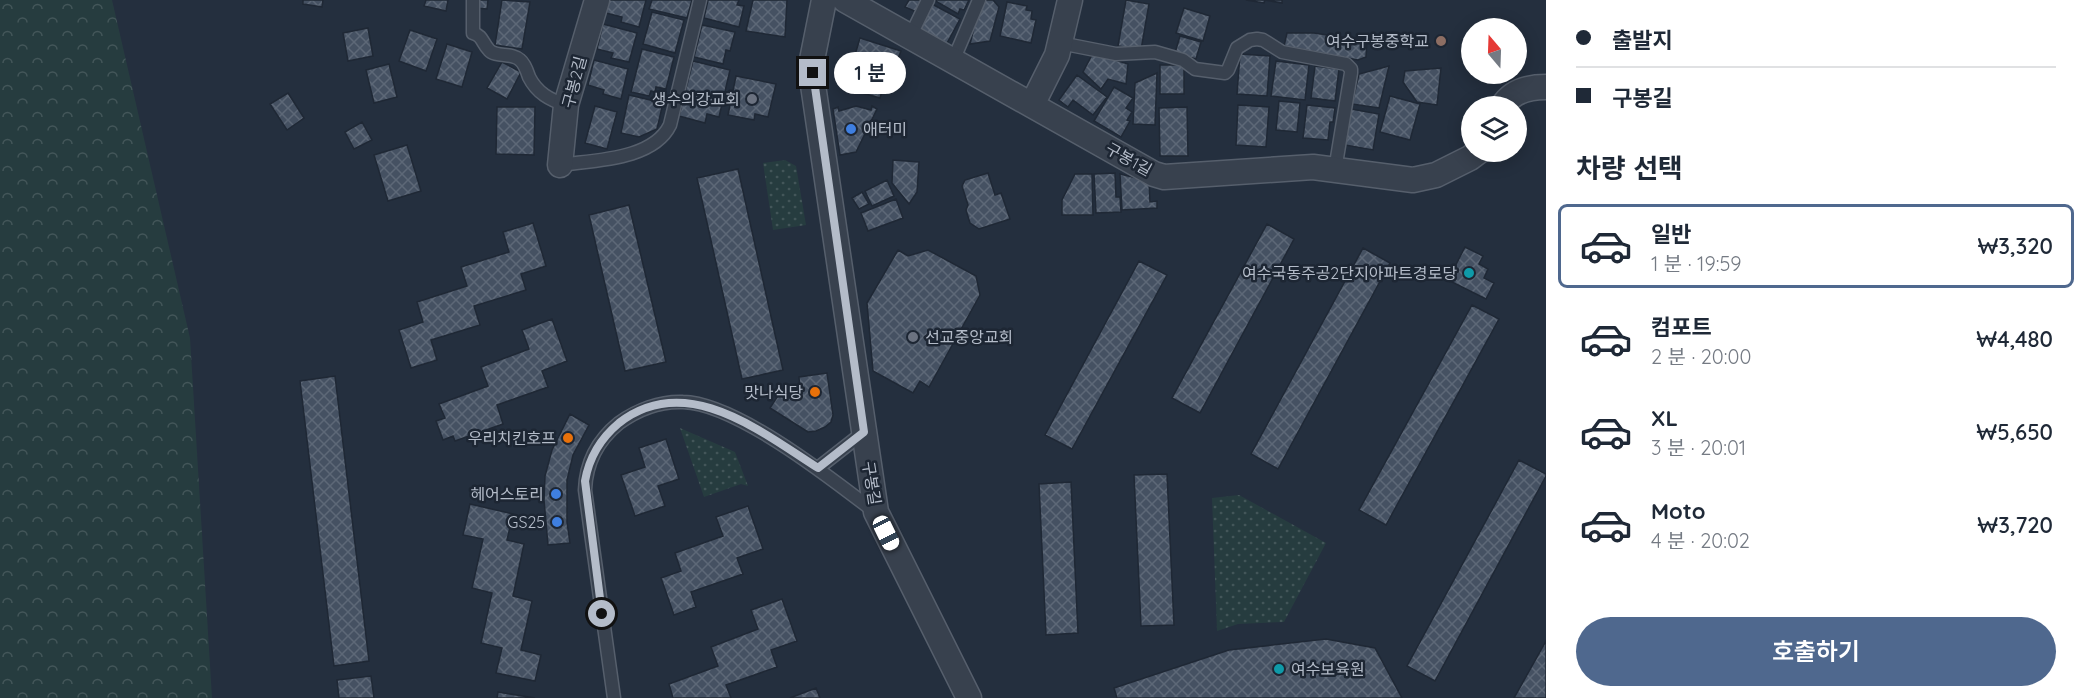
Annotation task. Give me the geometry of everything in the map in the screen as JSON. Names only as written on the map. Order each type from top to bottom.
[{"type":"street","name":"구봉2길","points":[[560,165],[566,105],[597,0]]},
{"type":"street","name":"구봉길","points":[[824,0],[812,60],[813,85],[876,512],[969,698]]},
{"type":"street","name":"구봉1길","points":[[845,0],[1164,177],[1313,167],[1413,180],[1436,175],[1462,162]]},
{"type":"street","points":[[1032,105],[1057,55],[1070,0]]},
{"type":"street","points":[[1511,96],[1523,90],[1546,87]]},
{"type":"lane","points":[[473,0],[473,33],[483,39],[488,50],[518,57],[523,62],[531,81],[543,95],[552,101],[566,105]]},
{"type":"lane","points":[[560,165],[634,154],[656,142],[664,134],[670,125],[700,0]]},
{"type":"lane","points":[[910,37],[928,0]]},
{"type":"lane","points":[[953,61],[979,0]]},
{"type":"lane","points":[[1060,43],[1116,54],[1155,52],[1183,60],[1196,69],[1220,74],[1225,73],[1228,69],[1233,52],[1237,48],[1250,40],[1257,39],[1282,52],[1346,64],[1351,69],[1351,75],[1335,170]]},
{"type":"lane","points":[[614,698],[585,490],[589,464],[600,444],[610,431],[626,418],[645,408],[683,402],[723,412],[818,468],[876,512]]},
{"type":"lane","points":[[818,468],[864,432]]},
{"type":"green space","points":[[0,0],[112,0],[190,338],[212,698],[0,698]]},
{"type":"green space","points":[[785,160],[796,166],[806,225],[773,230],[763,163]]},
{"type":"green space","points":[[680,428],[735,452],[748,486],[741,484],[704,497]]},
{"type":"green space","points":[[1239,495],[1326,543],[1284,622],[1238,624],[1217,631],[1212,498]]},
{"type":"building","points":[[303,0],[323,0],[322,7],[303,4]]},
{"type":"building","points":[[426,0],[448,0],[446,11],[424,6]]},
{"type":"building","points":[[476,0],[488,0],[487,9],[475,8]]},
{"type":"building","points":[[502,0],[530,2],[522,49],[495,45]]},
{"type":"building","points":[[609,0],[646,0],[639,27],[621,22],[622,17],[606,13]]},
{"type":"building","points":[[652,0],[692,0],[687,18],[649,9]]},
{"type":"building","points":[[708,0],[739,0],[737,5],[744,6],[739,27],[704,18]]},
{"type":"building","points":[[753,0],[787,0],[785,37],[746,31]]},
{"type":"building","points":[[909,0],[925,0],[919,13],[905,7]]},
{"type":"building","points":[[934,0],[969,0],[964,10],[960,9],[958,14]]},
{"type":"building","points":[[981,0],[993,0],[999,7],[990,41],[970,44]]},
{"type":"building","points":[[1126,0],[1149,4],[1141,50],[1118,46]]},
{"type":"building","points":[[1246,0],[1265,0],[1264,3]]},
{"type":"building","points":[[1265,0],[1282,0],[1282,3]]},
{"type":"building","points":[[1007,2],[1027,6],[1026,10],[1032,11],[1031,19],[1036,20],[1031,43],[1000,36]]},
{"type":"building","points":[[932,4],[960,19],[946,45],[917,30]]},
{"type":"building","points":[[1184,8],[1210,16],[1203,41],[1176,33]]},
{"type":"building","points":[[652,12],[684,20],[675,53],[643,44]]},
{"type":"building","points":[[603,24],[637,33],[629,62],[611,58],[613,53],[597,49]]},
{"type":"building","points":[[702,25],[735,32],[730,51],[726,50],[723,64],[694,57]]},
{"type":"building","points":[[368,28],[373,56],[348,61],[343,33]]},
{"type":"building","points":[[410,30],[437,39],[426,71],[399,61]]},
{"type":"building","points":[[1287,33],[1314,33],[1367,41],[1366,57],[1358,60],[1284,46]]},
{"type":"building","points":[[1180,36],[1201,42],[1196,59],[1175,53]]},
{"type":"building","points":[[860,38],[901,51],[897,61],[893,60],[890,70],[867,66],[866,69],[852,65]]},
{"type":"building","points":[[447,44],[472,52],[462,87],[436,79]]},
{"type":"building","points":[[642,49],[674,57],[666,89],[656,87],[655,92],[651,91],[649,96],[631,92]]},
{"type":"building","points":[[1093,53],[1128,64],[1126,84],[1108,79],[1101,89],[1083,72]]},
{"type":"building","points":[[1240,54],[1270,56],[1267,96],[1237,94]]},
{"type":"building","points":[[594,60],[628,69],[621,99],[603,94],[604,90],[588,85]]},
{"type":"building","points":[[693,61],[730,70],[719,117],[707,114],[705,123],[679,116]]},
{"type":"building","points":[[1276,61],[1309,65],[1305,100],[1271,96]]},
{"type":"building","points":[[502,62],[521,72],[507,99],[487,88]]},
{"type":"building","points":[[389,64],[397,97],[374,103],[366,70]]},
{"type":"building","points":[[1160,65],[1184,65],[1184,94],[1160,94]]},
{"type":"building","points":[[1315,66],[1339,69],[1335,101],[1311,98]]},
{"type":"building","points":[[1389,66],[1379,108],[1352,104],[1359,74]]},
{"type":"building","points":[[854,67],[886,77],[880,98],[848,89]]},
{"type":"building","points":[[1441,68],[1437,105],[1417,102],[1403,82],[1405,71]]},
{"type":"building","points":[[1157,73],[1155,125],[1133,124],[1135,83]]},
{"type":"building","points":[[1077,75],[1107,97],[1093,115],[1073,100],[1068,107],[1059,100]]},
{"type":"building","name":"생수의강교회","points":[[736,76],[776,84],[768,117],[755,114],[754,120],[728,115]]},
{"type":"building","points":[[1114,87],[1133,98],[1126,108],[1132,112],[1127,120],[1130,121],[1121,137],[1094,121]]},
{"type":"building","points":[[288,93],[304,118],[287,130],[270,104]]},
{"type":"building","points":[[629,95],[663,103],[657,129],[639,137],[621,133]]},
{"type":"building","points":[[1390,96],[1420,104],[1410,140],[1380,132]]},
{"type":"building","points":[[1279,101],[1300,103],[1297,132],[1276,130]]},
{"type":"building","points":[[1238,105],[1269,107],[1266,147],[1236,145]]},
{"type":"building","points":[[1307,105],[1335,108],[1333,122],[1330,122],[1328,140],[1303,138]]},
{"type":"building","points":[[595,106],[617,112],[607,149],[585,143]]},
{"type":"building","points":[[856,106],[871,110],[872,106],[877,109],[856,152],[840,155],[833,109],[838,107],[839,111]]},
{"type":"building","points":[[497,107],[535,107],[534,155],[496,154]]},
{"type":"building","points":[[1187,107],[1188,156],[1160,156],[1159,108]]},
{"type":"building","points":[[1351,109],[1379,114],[1373,150],[1345,145]]},
{"type":"building","points":[[362,122],[372,140],[354,149],[345,132]]},
{"type":"building","points":[[407,145],[421,191],[388,201],[374,155]]},
{"type":"building","points":[[893,160],[919,162],[917,192],[909,204],[892,183]]},
{"type":"building","points":[[738,169],[783,370],[742,379],[697,178]]},
{"type":"building","points":[[988,173],[995,195],[1001,193],[1010,219],[979,229],[970,223],[966,210],[968,205],[962,186],[965,180]]},
{"type":"building","points":[[1115,173],[1116,197],[1120,197],[1121,212],[1096,213],[1094,174]]},
{"type":"building","points":[[1075,174],[1092,174],[1093,215],[1062,215],[1062,200]]},
{"type":"building","points":[[1120,174],[1149,181],[1150,202],[1157,201],[1157,208],[1122,210]]},
{"type":"building","points":[[887,180],[894,196],[872,206],[865,191]]},
{"type":"building","points":[[862,192],[869,204],[859,209],[852,198]]},
{"type":"building","points":[[896,199],[903,218],[868,231],[861,213]]},
{"type":"building","points":[[629,205],[666,362],[625,371],[589,215]]},
{"type":"building","points":[[533,223],[546,266],[521,274],[526,290],[474,306],[480,325],[431,340],[437,360],[411,368],[399,330],[423,322],[417,302],[467,286],[461,267],[509,252],[503,232]]},
{"type":"building","points":[[1267,224],[1294,239],[1200,413],[1172,398]]},
{"type":"building","name":"여수국동주공2단지아파트경로당","points":[[1465,247],[1483,256],[1479,264],[1488,269],[1484,278],[1494,283],[1486,299],[1448,280]]},
{"type":"building","points":[[1363,248],[1390,263],[1278,469],[1251,454]]},
{"type":"building","name":"선교중앙교회","points":[[898,250],[908,256],[928,250],[976,276],[980,295],[929,387],[920,381],[913,393],[873,371],[867,303]]},
{"type":"building","points":[[1139,261],[1167,275],[1072,449],[1045,435]]},
{"type":"building","points":[[1472,305],[1499,319],[1386,525],[1359,510]]},
{"type":"building","points":[[552,319],[567,361],[542,371],[548,387],[497,405],[503,424],[455,441],[453,436],[443,440],[436,421],[445,418],[439,404],[488,386],[481,367],[529,349],[522,330]]},
{"type":"building","points":[[827,373],[833,415],[831,422],[825,427],[808,432],[770,408],[779,394],[785,398],[789,390],[797,395],[800,391],[799,377]]},
{"type":"building","points":[[335,376],[369,661],[334,666],[300,381]]},
{"type":"building","points":[[570,414],[589,425],[573,455],[567,480],[567,522],[570,543],[548,545],[544,500],[545,476],[552,450]]},
{"type":"building","points":[[666,439],[679,479],[658,486],[665,506],[635,516],[621,475],[645,467],[639,448]]},
{"type":"building","points":[[1519,460],[1546,476],[1435,681],[1407,666]]},
{"type":"building","points":[[1167,474],[1174,625],[1141,626],[1134,475]]},
{"type":"building","points":[[1071,482],[1078,633],[1046,635],[1039,484]]},
{"type":"building","points":[[470,504],[513,514],[507,540],[524,544],[513,596],[532,601],[521,650],[541,655],[535,681],[496,673],[502,648],[481,643],[492,593],[472,588],[483,539],[463,535]]},
{"type":"building","points":[[748,506],[763,549],[737,558],[743,574],[691,592],[696,607],[674,615],[661,578],[681,571],[675,553],[723,536],[716,517]]},
{"type":"building","points":[[782,599],[797,641],[771,650],[777,667],[726,685],[731,698],[673,698],[669,684],[718,666],[711,647],[758,629],[751,610]]},
{"type":"building","name":"여수보육원","points":[[1326,639],[1375,648],[1402,698],[1117,698],[1114,688],[1229,650]]},
{"type":"building","points":[[1546,641],[1546,698],[1514,698]]},
{"type":"building","points":[[371,676],[374,698],[339,698],[337,680]]},
{"type":"building","points":[[816,688],[820,698],[790,698]]},
{"type":"building","points":[[498,692],[535,698],[497,698]]},
{"type":"place","name":"여수구봉중학교","points":[[1441,41]]},
{"type":"place","name":"생수의강교회","points":[[752,99]]},
{"type":"place","name":"애터미","points":[[851,129]]},
{"type":"place","name":"여수국동주공2단지아파트경로당","points":[[1469,273]]},
{"type":"place","name":"선교중앙교회","points":[[913,337]]},
{"type":"place","name":"맛나식당","points":[[815,392]]},
{"type":"place","name":"우리치킨호프","points":[[568,438]]},
{"type":"place","name":"헤어스토리","points":[[556,494]]},
{"type":"place","name":"GS25","points":[[557,522]]},
{"type":"place","name":"여수보육원","points":[[1279,669]]},
{"type":"route","points":[[602,614],[585,490],[586,472],[600,444],[610,431],[626,418],[645,408],[663,404],[683,402],[702,405],[723,412],[753,428],[818,468],[864,432],[813,73]]}]
